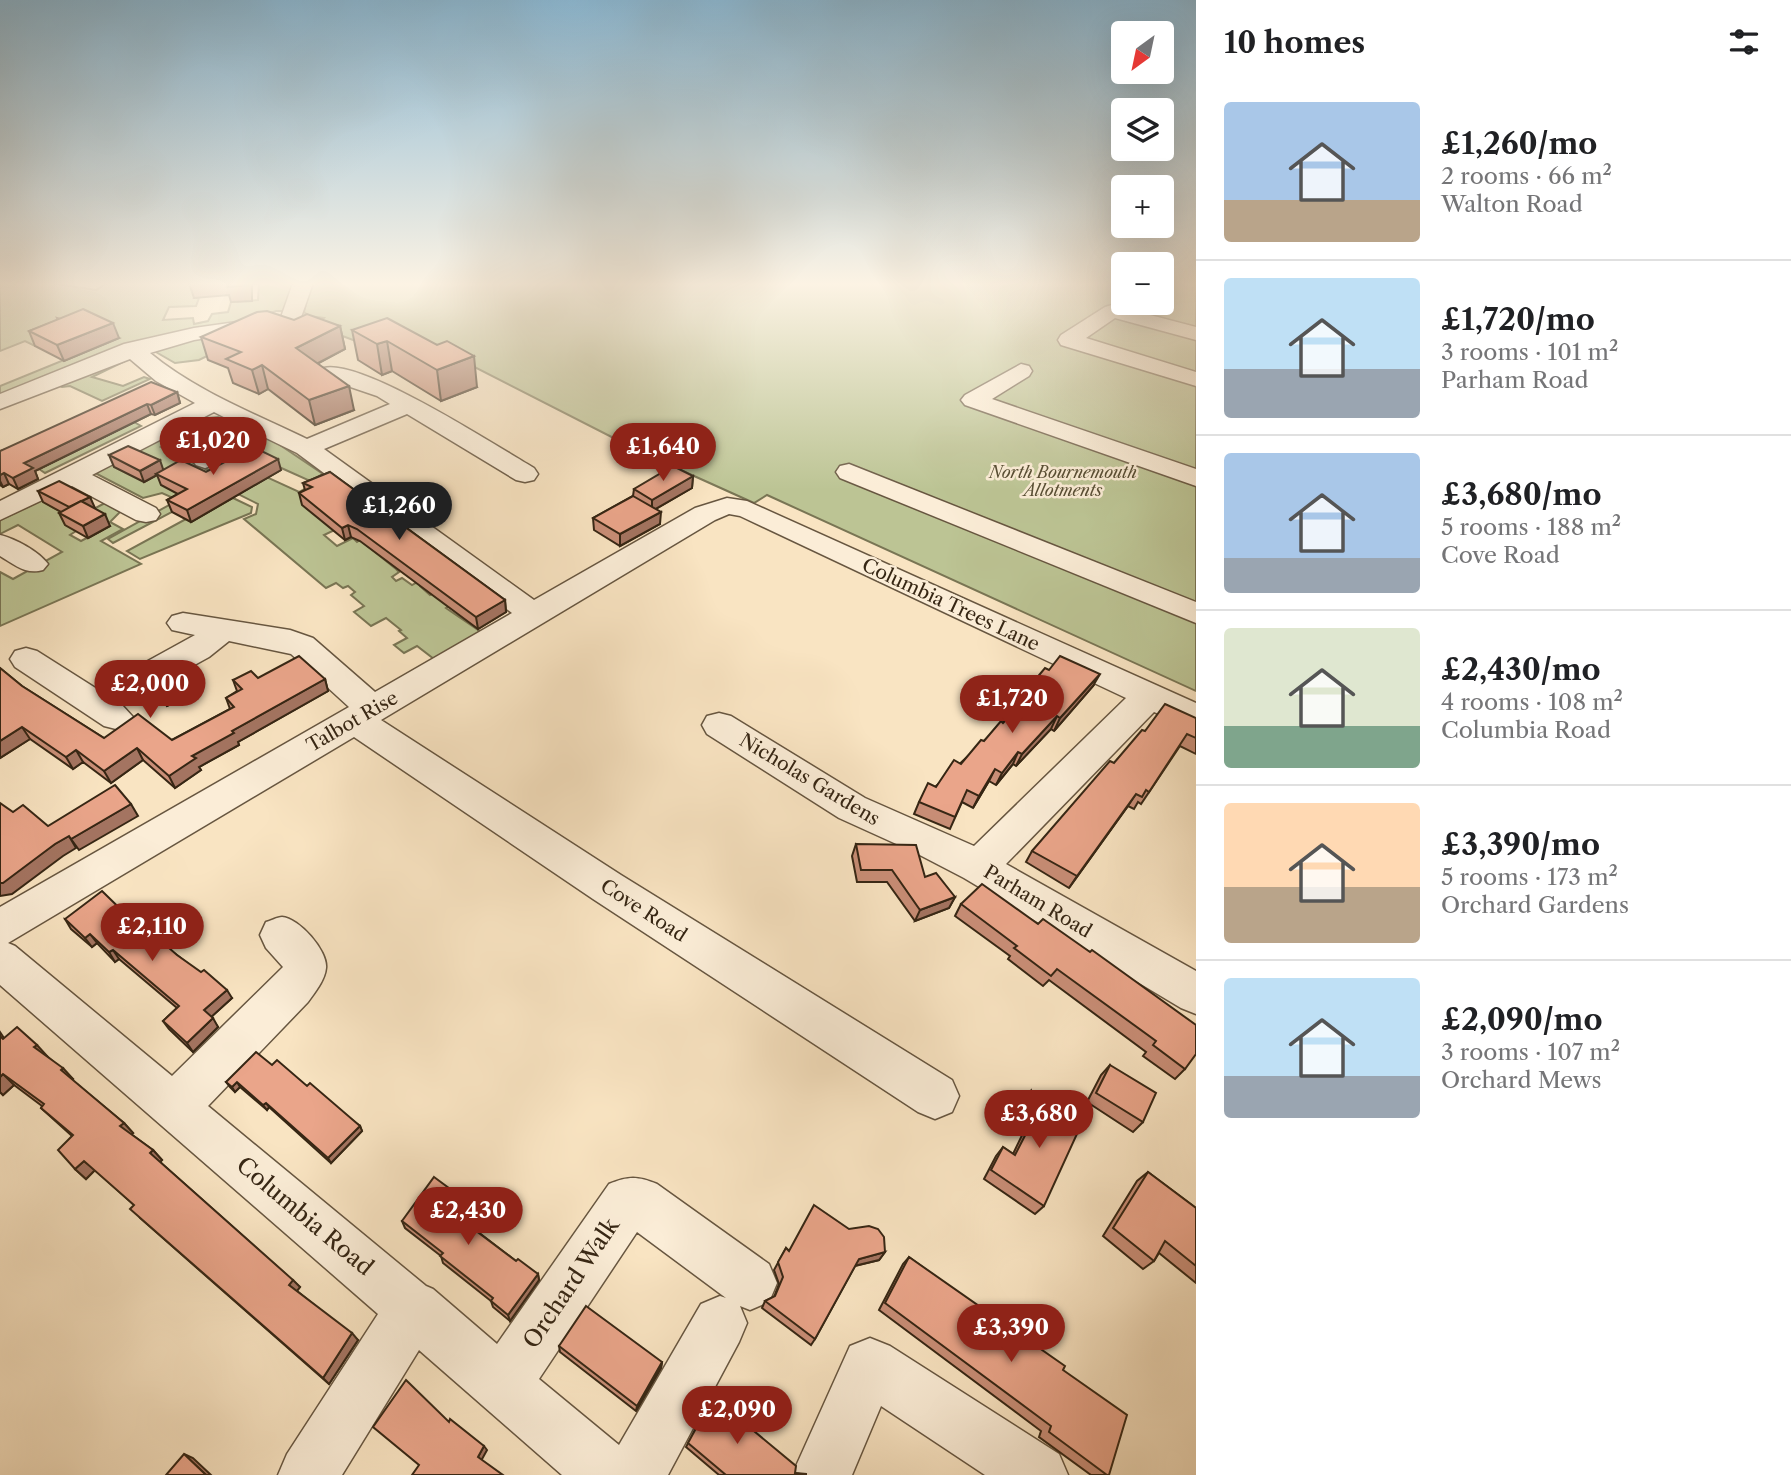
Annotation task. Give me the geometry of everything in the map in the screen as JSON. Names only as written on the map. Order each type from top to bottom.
[{"type":"street","points":[[0,402],[125,352]]},
{"type":"street","points":[[134,352],[153,381],[214,403],[306,448],[534,614]]},
{"type":"street","points":[[1108,352],[1196,379]]},
{"type":"street","points":[[1021,372],[973,400],[1196,478]]},
{"type":"street","points":[[332,373],[385,391],[520,464]]},
{"type":"street","points":[[0,512],[214,403]]},
{"type":"street","points":[[306,448],[410,405]]},
{"type":"street","points":[[205,460],[264,427]]},
{"type":"street","points":[[846,474],[1196,613]]},
{"type":"street","points":[[71,475],[147,513]]},
{"type":"street","name":"Columbia Trees Lane","points":[[705,514],[727,506],[747,509],[1196,717]]},
{"type":"street","name":"Talbot Rise","points":[[0,928],[705,514]]},
{"type":"street","points":[[0,544],[33,564]]},
{"type":"street","name":"Cove Road","points":[[183,623],[290,640],[302,646],[364,715],[607,887],[935,1096]]},
{"type":"street","points":[[26,659],[96,704],[198,649],[223,630]]},
{"type":"street","name":"Parham Road","points":[[1149,696],[978,867],[1196,994]]},
{"type":"street","name":"Nicholas Gardens","points":[[719,725],[852,808],[928,841],[978,867]]},
{"type":"street","points":[[175,1106],[293,988],[305,971],[305,962],[281,935]]},
{"type":"street","name":"Columbia Road","points":[[0,959],[608,1475]]},
{"type":"street","name":"Orchard Walk","points":[[502,1385],[627,1202],[639,1202],[735,1303],[635,1475]]},
{"type":"street","points":[[308,1475],[414,1308]]},
{"type":"street","points":[[822,1475],[870,1366],[1038,1475]]},
{"type":"green space","points":[[84,352],[133,352],[0,402],[0,386]]},
{"type":"green space","points":[[156,352],[216,352],[199,360],[175,363]]},
{"type":"green space","name":"North Bournemouth Allotments","points":[[412,352],[1196,352],[1196,691],[767,495],[754,503],[643,453],[457,358]]},
{"type":"green space","points":[[109,360],[123,362],[92,377],[123,386],[144,377],[150,379],[102,401],[70,386],[62,387],[54,383]]},
{"type":"green space","points":[[218,417],[240,426],[227,433],[206,423],[161,447],[210,471],[251,448],[243,444],[264,427],[280,445],[323,474],[310,481],[279,467],[264,476],[299,492],[315,483],[343,526],[324,535],[337,546],[353,538],[357,542],[360,540],[399,572],[392,577],[396,581],[402,578],[412,585],[421,580],[420,586],[430,595],[441,589],[457,601],[446,608],[481,632],[434,659],[417,646],[404,653],[394,645],[407,638],[399,631],[401,630],[386,618],[371,626],[354,612],[364,606],[351,595],[355,592],[348,586],[343,588],[336,583],[326,588],[244,519],[256,514],[258,504],[212,481],[172,512],[113,543],[108,539],[178,500],[162,493],[143,498],[97,474],[99,469],[198,419]]},
{"type":"green space","points":[[134,422],[141,426],[45,473],[39,469]]},
{"type":"green space","points":[[70,487],[76,487],[44,502],[74,520],[76,531],[70,535],[81,541],[102,530],[86,513],[105,503],[120,512],[110,522],[123,529],[101,541],[141,564],[0,626],[0,572],[13,579],[62,552],[18,525],[0,534],[0,520]]},
{"type":"green space","points":[[233,498],[252,507],[251,513],[140,559],[127,551],[186,519],[191,522]]},
{"type":"building","points":[[241,352],[301,352],[349,386],[309,400],[262,365],[252,370],[226,359]]},
{"type":"building","points":[[406,352],[467,352],[474,356],[437,370]]},
{"type":"building","points":[[151,382],[177,392],[24,463],[33,468],[13,478],[4,473],[0,475],[0,451]]},
{"type":"building","points":[[128,446],[160,460],[140,471],[109,455]]},
{"type":"building","points":[[253,447],[278,459],[187,510],[167,500],[187,489],[156,474],[181,460],[206,472]]},
{"type":"building","points":[[673,466],[693,476],[652,500],[634,489]]},
{"type":"building","points":[[330,472],[505,600],[476,617],[357,529],[348,525],[342,528],[299,493],[312,487],[303,483]]},
{"type":"building","points":[[59,481],[90,497],[69,507],[38,491]]},
{"type":"building","points":[[633,496],[661,512],[620,534],[593,518]]},
{"type":"building","points":[[81,501],[105,514],[83,526],[59,513]]},
{"type":"building","points":[[299,656],[325,679],[232,731],[234,733],[192,756],[196,758],[169,776],[137,748],[104,771],[76,750],[66,757],[22,727],[0,741],[0,668],[22,686],[104,738],[138,714],[172,740],[234,707],[226,698],[242,689],[233,680],[251,671],[258,678]]},
{"type":"building","points":[[1060,656],[1100,674],[1060,718],[1057,716],[1022,754],[1018,752],[1002,773],[995,769],[979,796],[967,790],[955,817],[919,802],[928,783],[936,787],[954,760],[961,764],[981,740],[984,741],[1001,721],[1003,723],[1029,696],[1024,693],[1045,668],[1049,670]]},
{"type":"building","points":[[167,669],[181,684],[162,694],[147,679]]},
{"type":"building","points":[[1165,704],[1196,718],[1196,738],[1187,734],[1149,792],[1146,790],[1142,797],[1136,794],[1077,876],[1032,851],[1110,761],[1114,763],[1142,730],[1145,731]]},
{"type":"building","points":[[115,785],[131,804],[71,839],[69,836],[55,844],[0,883],[0,803],[13,812],[23,805],[48,826]]},
{"type":"building","points":[[856,844],[916,845],[925,877],[936,873],[955,897],[920,910],[892,870],[861,870]]},
{"type":"building","points":[[982,884],[1038,924],[1043,919],[1090,952],[1092,950],[1196,1025],[1196,1054],[1185,1069],[1153,1045],[1156,1041],[1057,969],[1051,976],[1014,948],[1017,946],[961,904]]},
{"type":"building","points":[[102,891],[148,936],[152,933],[177,955],[201,972],[204,970],[227,990],[204,1010],[213,1018],[187,1043],[163,1021],[179,1006],[113,950],[109,952],[90,934],[85,938],[65,919]]},
{"type":"building","points":[[17,1027],[37,1045],[34,1047],[63,1068],[61,1070],[124,1123],[120,1126],[153,1150],[150,1153],[293,1280],[289,1285],[352,1333],[323,1378],[130,1209],[134,1205],[84,1161],[75,1169],[58,1150],[73,1135],[41,1108],[44,1104],[3,1074],[0,1077],[0,1036],[3,1039]]},
{"type":"building","points":[[256,1052],[272,1065],[277,1060],[307,1086],[310,1083],[360,1126],[328,1158],[266,1103],[263,1105],[237,1082],[232,1087],[226,1082]]},
{"type":"building","points":[[1110,1065],[1156,1093],[1143,1122],[1096,1093]]},
{"type":"building","points":[[1031,1091],[1082,1123],[1044,1206],[991,1170],[1003,1147],[1015,1155],[1033,1120],[1021,1111]]},
{"type":"building","points":[[1148,1172],[1196,1208],[1196,1266],[1165,1241],[1154,1261],[1113,1228]]},
{"type":"building","points":[[434,1177],[461,1197],[451,1212],[516,1261],[518,1259],[538,1274],[508,1315],[491,1301],[493,1298],[440,1256],[443,1253],[402,1221]]},
{"type":"building","points":[[814,1205],[849,1229],[869,1226],[878,1229],[884,1237],[885,1252],[859,1259],[815,1339],[765,1301],[775,1296],[783,1277],[778,1262],[786,1248],[789,1251]]},
{"type":"building","points":[[909,1257],[1065,1366],[1063,1370],[1127,1415],[1109,1475],[1049,1432],[1051,1426],[885,1303]]},
{"type":"building","points":[[586,1306],[662,1362],[637,1406],[559,1346]]},
{"type":"building","points":[[406,1380],[449,1422],[450,1419],[484,1446],[478,1457],[503,1475],[412,1475],[419,1465],[373,1427]]},
{"type":"building","points":[[713,1397],[796,1466],[795,1473],[806,1475],[726,1475],[688,1443]]},
{"type":"building","points":[[184,1454],[206,1475],[166,1475]]}]
